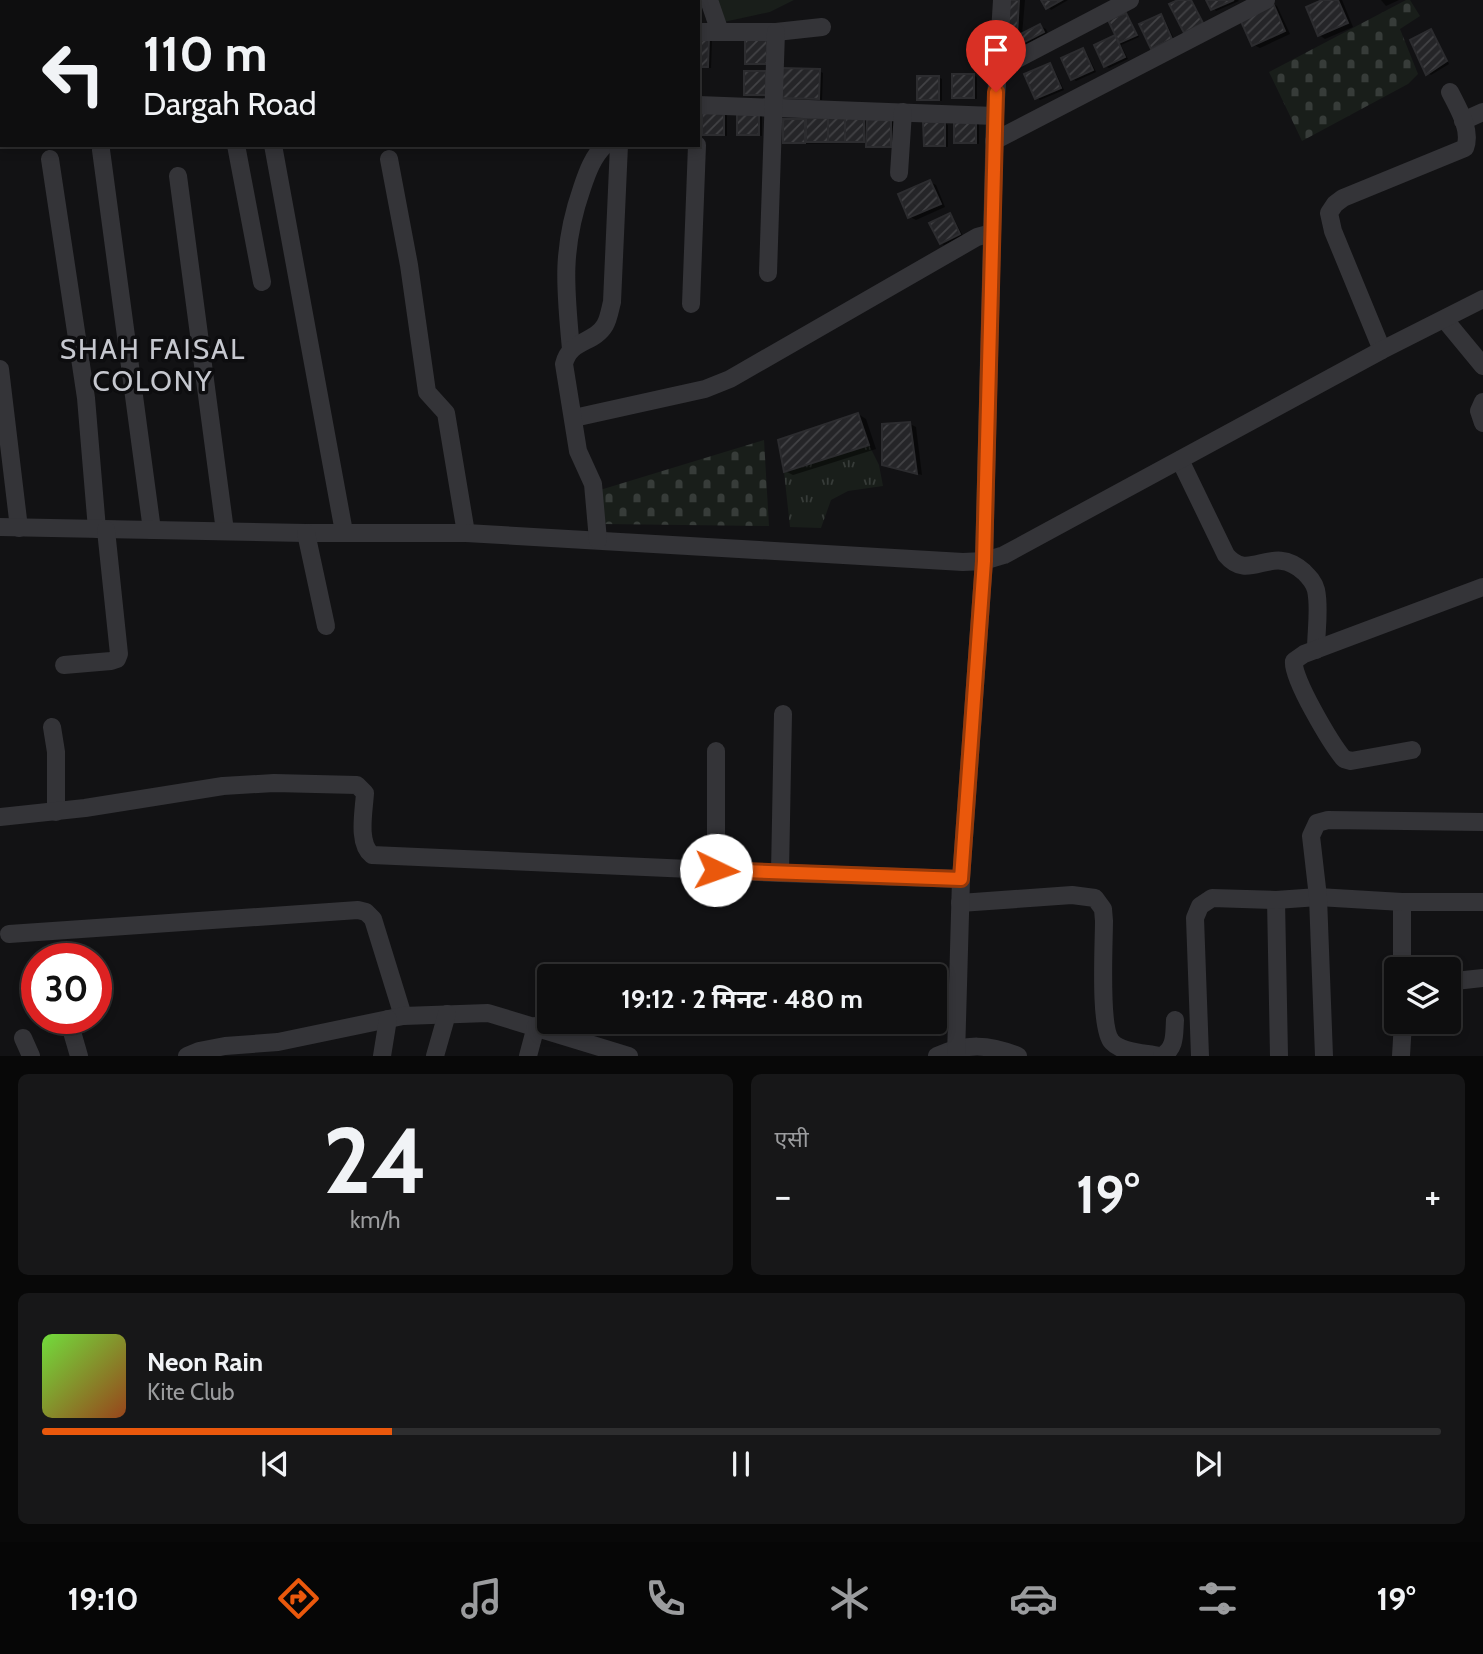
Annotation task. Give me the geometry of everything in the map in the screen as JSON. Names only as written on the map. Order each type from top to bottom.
[{"type":"street","points":[[709,0],[720,32]]},
{"type":"street","points":[[957,1051],[961,879],[984,561],[994,141],[1002,0]]},
{"type":"street","points":[[998,69],[1130,0]]},
{"type":"street","points":[[994,141],[1266,0]]},
{"type":"street","points":[[700,32],[776,32],[822,27]]},
{"type":"street","points":[[768,273],[776,32]]},
{"type":"street","points":[[1382,350],[1329,213],[1343,198],[1465,148],[1468,141],[1464,121],[1450,92]]},
{"type":"street","points":[[700,106],[995,116]]},
{"type":"street","points":[[899,173],[903,111]]},
{"type":"street","points":[[1464,121],[1483,112]]},
{"type":"street","points":[[236,147],[262,282]]},
{"type":"street","points":[[273,147],[344,532]]},
{"type":"street","points":[[571,349],[564,281],[569,230],[592,163],[604,147]]},
{"type":"street","points":[[598,540],[593,484],[578,451],[564,365],[566,354],[571,349],[605,326],[612,302],[619,147]]},
{"type":"street","points":[[691,304],[697,147]]},
{"type":"street","points":[[101,150],[152,530]]},
{"type":"street","points":[[50,159],[86,398],[119,654],[117,659],[111,661],[64,666]]},
{"type":"street","points":[[389,159],[409,265],[427,392],[446,413],[466,533]]},
{"type":"street","points":[[178,176],[225,531]]},
{"type":"street","points":[[574,418],[705,388],[730,379],[977,237],[992,233]]},
{"type":"street","points":[[0,527],[466,533],[963,562],[984,561],[1004,555],[1382,350],[1483,299]]},
{"type":"street","points":[[1445,320],[1483,366]]},
{"type":"street","points":[[0,369],[19,528]]},
{"type":"street","points":[[1483,402],[1479,411],[1483,423]]},
{"type":"street","points":[[1180,460],[1226,555],[1233,564],[1242,567],[1286,560],[1310,578],[1317,597],[1315,650]]},
{"type":"street","points":[[306,533],[326,626]]},
{"type":"street","points":[[1412,750],[1351,761],[1344,759],[1300,685],[1293,665],[1298,657],[1315,650],[1483,587]]},
{"type":"street","points":[[780,873],[783,714]]},
{"type":"street","points":[[52,727],[56,752],[56,812]]},
{"type":"street","points":[[716,751],[716,870]]},
{"type":"street","points":[[0,817],[56,812],[223,786],[274,783],[357,785],[365,793],[363,842],[372,855],[961,879]]},
{"type":"street","points":[[1324,1055],[1318,897],[1311,836],[1317,823],[1328,820],[1483,822]]},
{"type":"street","points":[[960,903],[1072,895],[1095,898],[1102,909],[1104,921],[1105,1017],[1109,1038],[1121,1048],[1161,1055],[1170,1052],[1173,1046],[1175,1020]]},
{"type":"street","points":[[1200,1055],[1195,918],[1200,906],[1212,898],[1276,900],[1318,897],[1402,902],[1483,902]]},
{"type":"street","points":[[1276,900],[1279,1055]]},
{"type":"street","points":[[1402,902],[1402,957]]},
{"type":"street","points":[[9,934],[358,910],[366,912],[373,919],[396,1017],[382,1055]]},
{"type":"street","points":[[1461,980],[1483,978]]},
{"type":"street","points":[[187,1055],[199,1051],[225,1051],[278,1042],[396,1017],[488,1013],[536,1026],[592,1051],[629,1055]]},
{"type":"street","points":[[435,1055],[447,1014]]},
{"type":"street","points":[[528,1055],[536,1026]]},
{"type":"street","points":[[73,1034],[79,1055]]},
{"type":"street","points":[[1402,1055],[1403,1034]]},
{"type":"street","points":[[23,1038],[31,1055]]},
{"type":"street","points":[[937,1055],[985,1046],[1018,1055]]},
{"type":"green space","points":[[716,0],[794,0],[770,12],[724,22]]},
{"type":"green space","points":[[1410,0],[1420,16],[1400,29],[1418,74],[1408,84],[1302,141],[1269,72]]},
{"type":"green space","points":[[764,440],[769,526],[602,524],[600,490]]},
{"type":"green space","points":[[869,445],[879,465],[883,486],[848,491],[831,500],[821,528],[790,527],[784,472]]},
{"type":"building","points":[[1010,0],[1019,0],[1017,36],[1040,24],[1044,32],[1009,50],[1005,47]]},
{"type":"building","points":[[1041,0],[1062,0],[1046,9]]},
{"type":"building","points":[[1178,0],[1191,0],[1203,23],[1184,33],[1169,4]]},
{"type":"building","points":[[1206,0],[1234,0],[1211,10]]},
{"type":"building","points":[[1322,0],[1338,0],[1348,23],[1318,36],[1306,7]]},
{"type":"building","points":[[1272,1],[1285,31],[1252,46],[1239,17]]},
{"type":"building","points":[[1126,13],[1137,35],[1119,43],[1108,20]]},
{"type":"building","points":[[1161,14],[1172,39],[1151,49],[1139,24]]},
{"type":"building","points":[[1431,29],[1447,61],[1426,75],[1410,40]]},
{"type":"building","points":[[1115,35],[1125,57],[1104,67],[1094,45]]},
{"type":"building","points":[[700,37],[709,38],[708,67],[700,67]]},
{"type":"building","points":[[745,40],[767,40],[767,64],[745,64]]},
{"type":"building","points":[[1083,48],[1093,70],[1071,80],[1061,58]]},
{"type":"building","points":[[1050,63],[1061,88],[1035,99],[1024,74]]},
{"type":"building","points":[[782,68],[820,69],[819,99],[782,98]]},
{"type":"building","points":[[744,71],[766,71],[766,95],[744,95]]},
{"type":"building","points":[[952,74],[974,74],[974,98],[952,98]]},
{"type":"building","points":[[917,76],[939,76],[939,100],[917,100]]},
{"type":"building","points":[[702,111],[724,111],[724,135],[702,135]]},
{"type":"building","points":[[737,111],[759,111],[759,135],[737,135]]},
{"type":"building","points":[[867,113],[891,114],[891,147],[866,147]]},
{"type":"building","points":[[806,118],[828,118],[828,142],[806,142]]},
{"type":"building","points":[[828,118],[845,118],[845,142],[828,142]]},
{"type":"building","points":[[845,118],[864,118],[864,142],[845,142]]},
{"type":"building","points":[[783,119],[805,119],[805,143],[783,143]]},
{"type":"building","points":[[954,119],[976,119],[976,143],[954,143]]},
{"type":"building","points":[[923,122],[945,122],[945,146],[924,146]]},
{"type":"building","points":[[930,180],[941,204],[908,218],[898,194]]},
{"type":"building","points":[[950,213],[960,234],[940,244],[929,223]]},
{"type":"building","points":[[858,413],[869,445],[784,472],[778,440]]},
{"type":"building","points":[[910,422],[917,474],[882,465],[882,424]]},
{"type":"district","name":"SHAH FAISAL COLONY","points":[[153,365]]},
{"type":"route","points":[[716,870],[961,879],[984,561],[996,92]]}]
